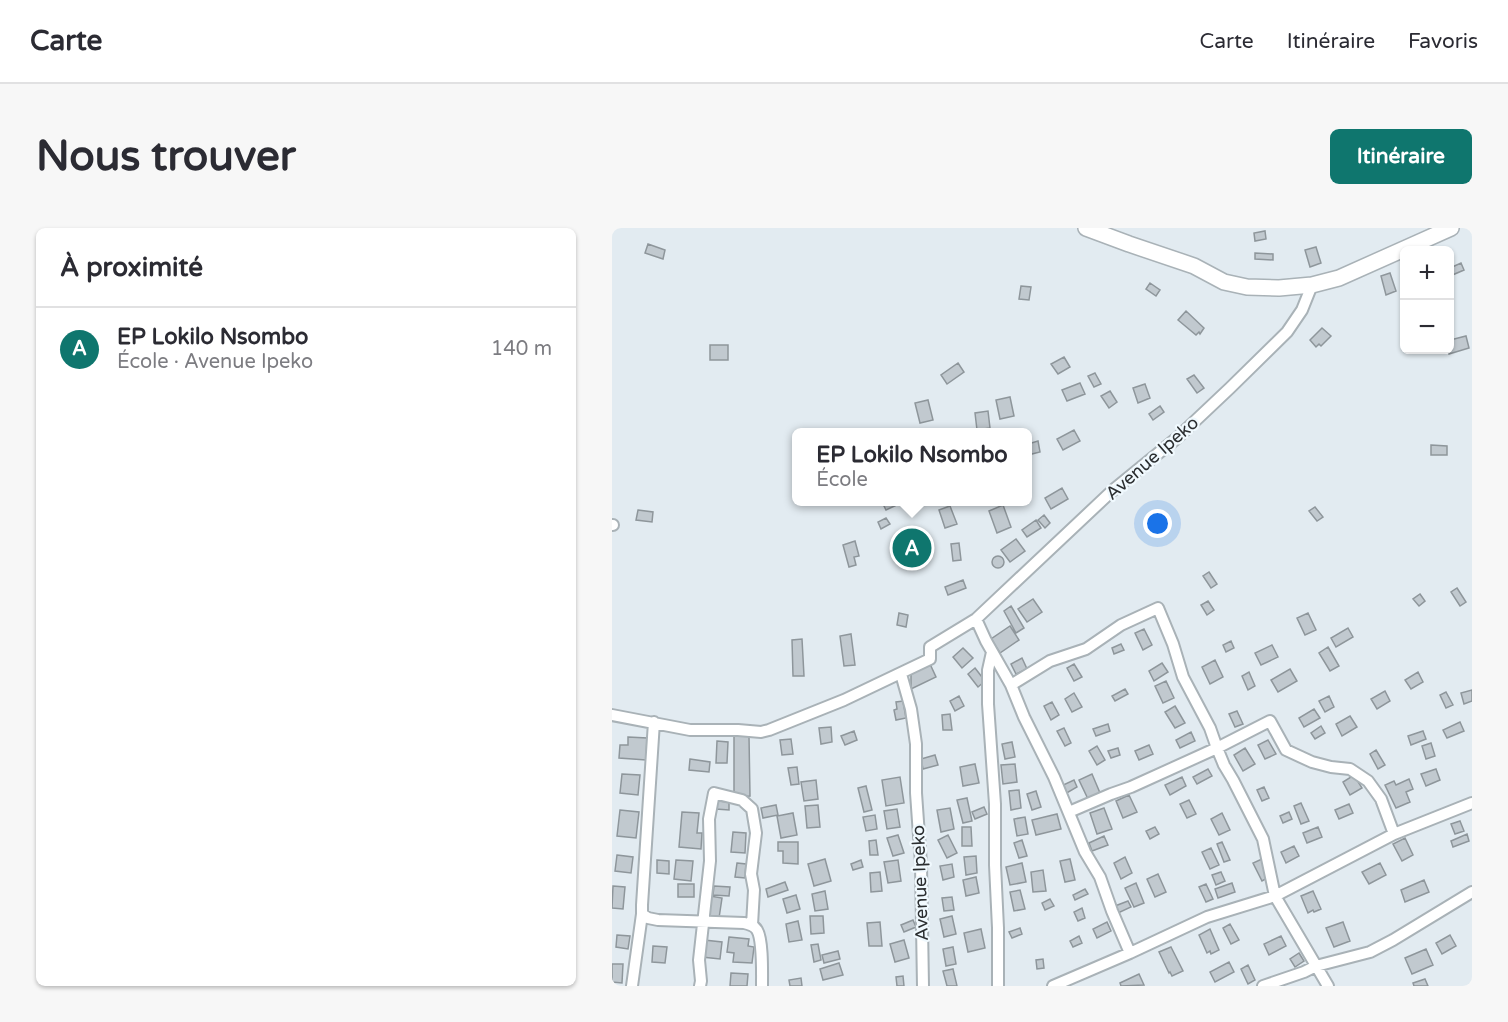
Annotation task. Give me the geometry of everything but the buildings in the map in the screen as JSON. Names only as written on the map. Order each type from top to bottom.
[{"type":"street","points":[[1086,228],[1194,267],[1224,282],[1247,287],[1279,288],[1312,285],[1339,278],[1451,228]]},
{"type":"street","name":"Avenue Ipeko","points":[[612,715],[690,730],[761,732],[844,700],[930,659],[930,647],[976,619],[1112,491],[1177,438],[1230,388],[1287,332],[1302,309],[1312,285]]},
{"type":"street","points":[[1011,685],[1050,660],[1086,650],[1121,625],[1158,608],[1173,644],[1183,677],[1210,728],[1224,765],[1263,839],[1275,896],[1328,986]]},
{"type":"street","points":[[976,619],[1011,685],[1085,852],[1100,877],[1130,953]]},
{"type":"street","points":[[992,652],[988,670],[988,704],[994,804],[998,986]]},
{"type":"street","name":"Avenue Ipeko","points":[[901,674],[911,709],[916,744],[916,793],[921,864],[922,986]]},
{"type":"street","points":[[1069,812],[1131,787],[1270,721],[1286,750],[1312,762],[1350,769],[1368,781],[1381,799],[1394,834]]},
{"type":"street","points":[[632,986],[642,914],[654,722]]},
{"type":"street","points":[[700,986],[699,960],[710,861],[709,819],[714,794],[742,800],[752,808],[756,833],[751,874],[754,890],[752,925]]},
{"type":"street","points":[[1053,986],[1207,917],[1275,896],[1394,834],[1472,802]]},
{"type":"street","points":[[1263,986],[1316,966],[1370,952],[1472,892]]},
{"type":"street","points":[[642,914],[658,920],[752,925],[760,938],[762,986]]},
{"type":"place","name":"EP Lokilo Nsombo","points":[[912,548]]}]
